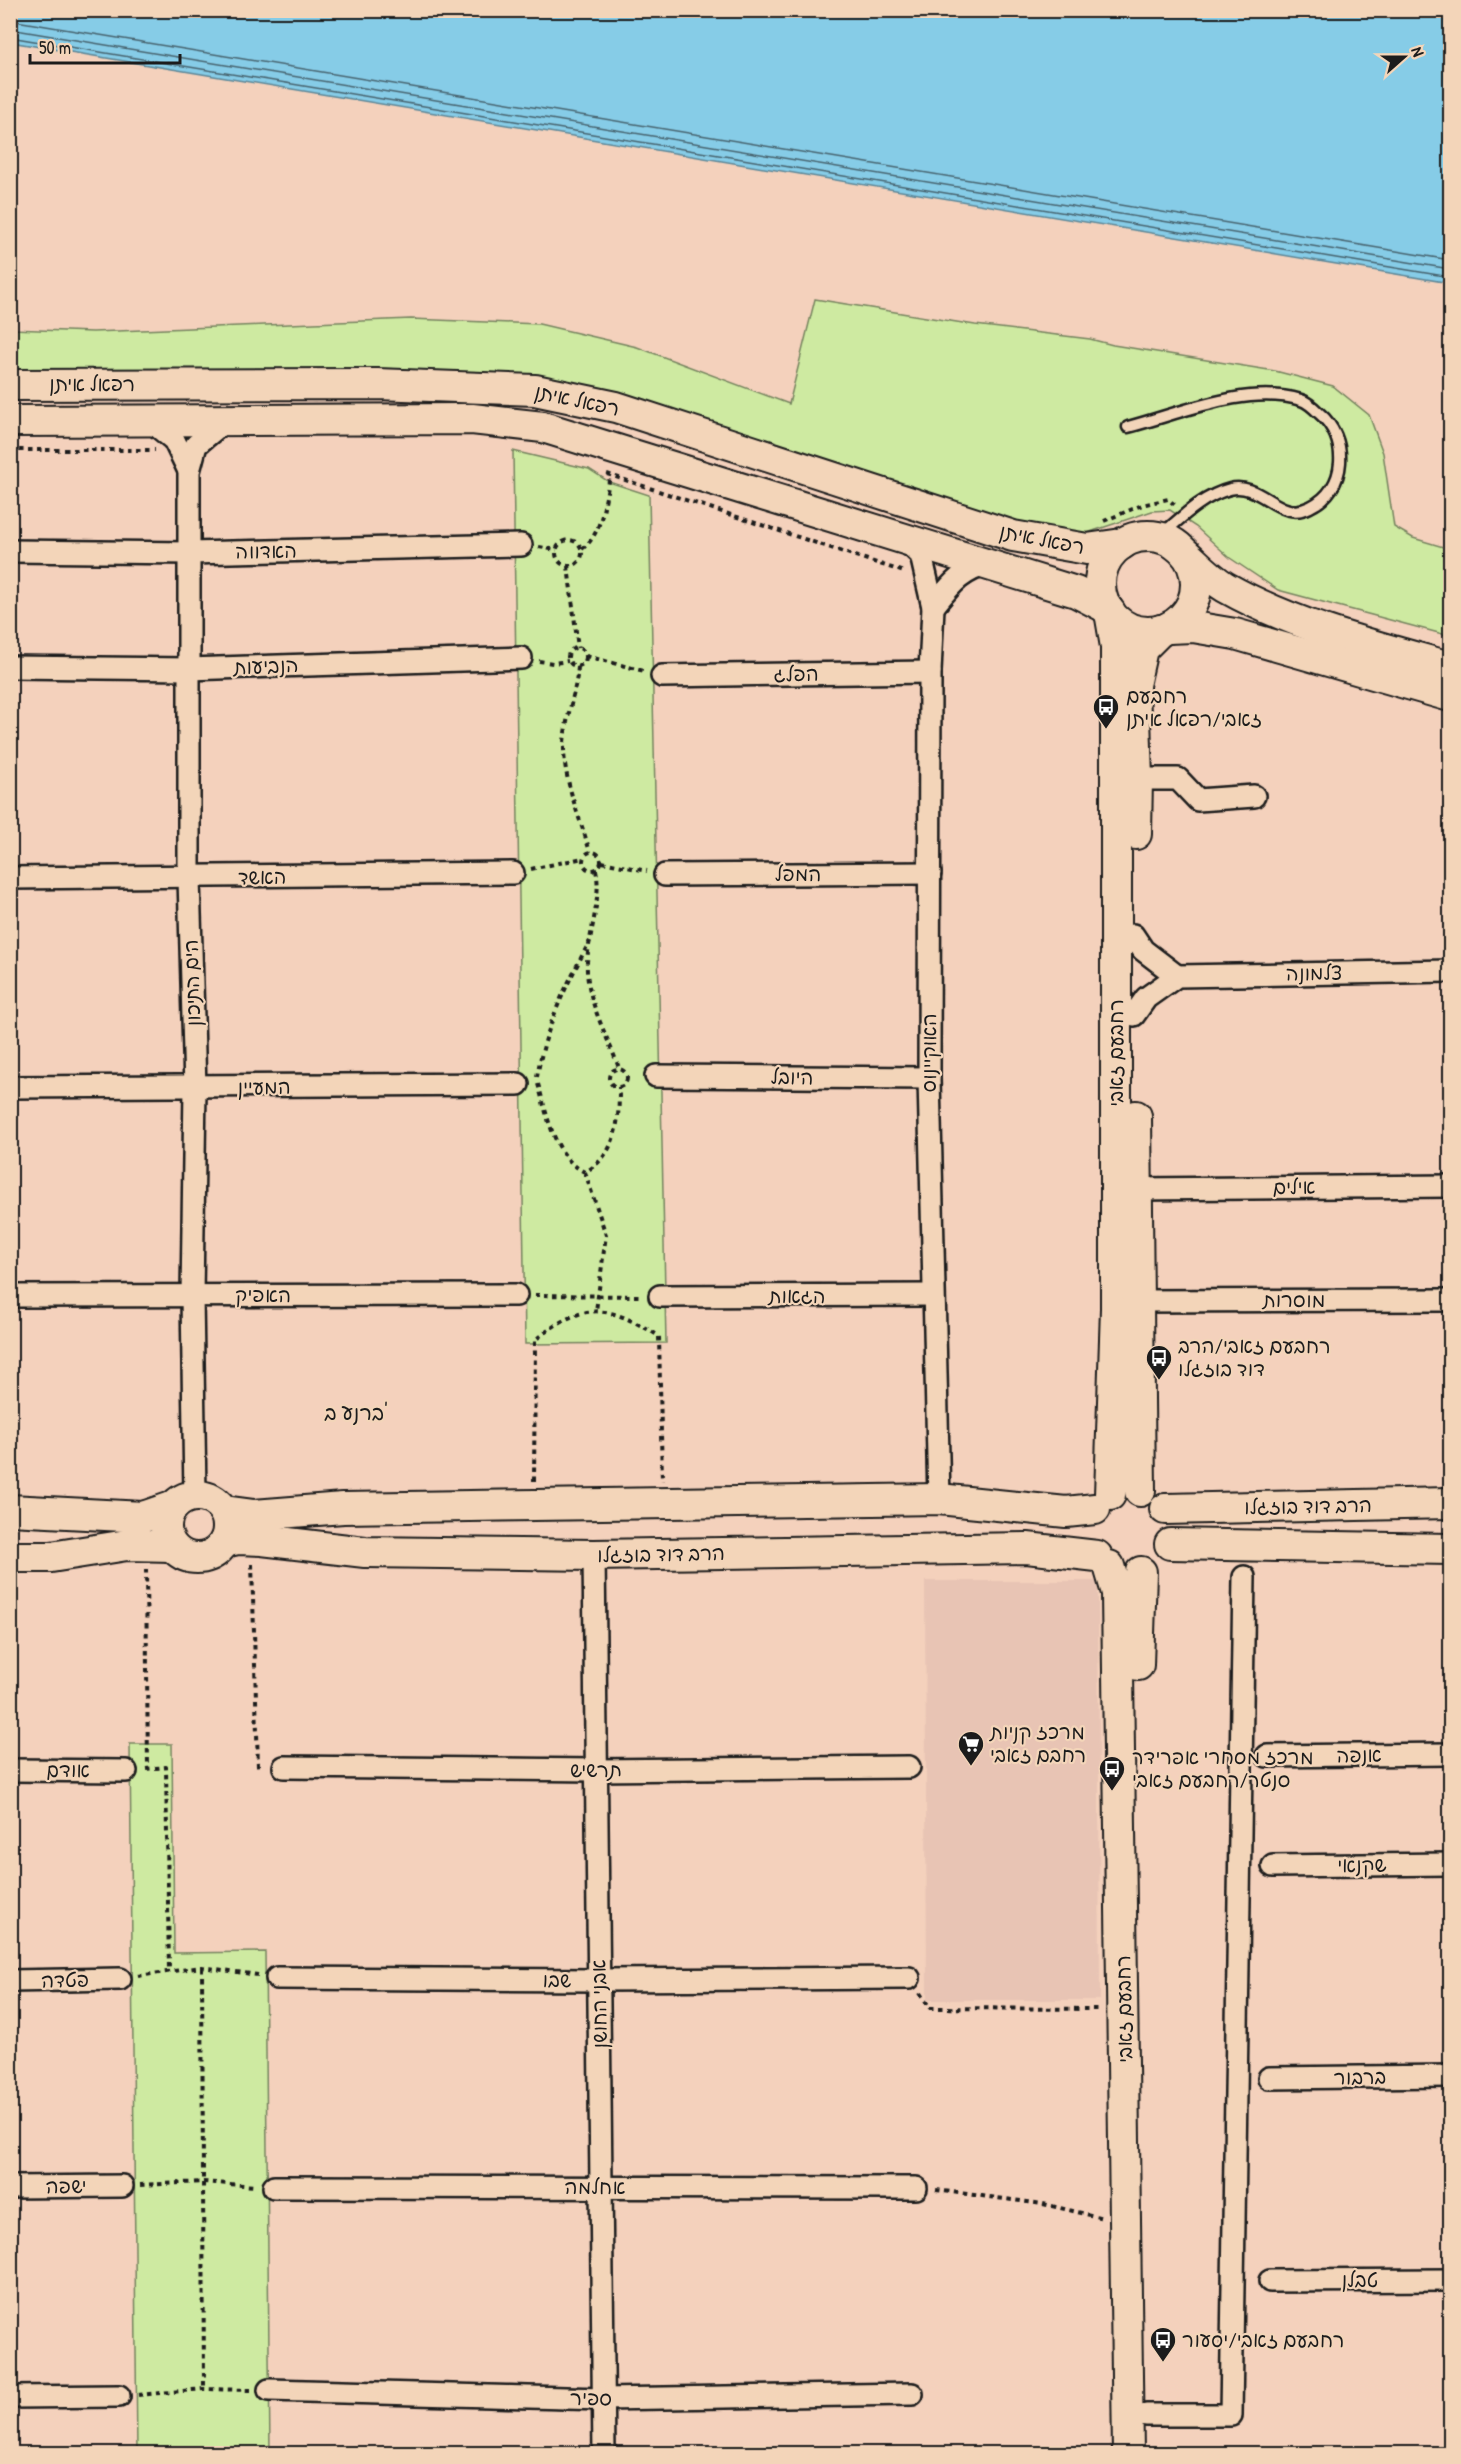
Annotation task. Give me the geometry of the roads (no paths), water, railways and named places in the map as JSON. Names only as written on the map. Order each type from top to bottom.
[{"type":"street","name":"רפאל איתן","points":[[10,385],[377,384],[535,390],[616,407],[1013,536],[1087,549],[1122,544]]},
{"type":"street","name":"רפאל איתן","points":[[10,421],[472,419],[543,427],[1076,592],[1109,610]]},
{"type":"street","name":"הים התיכון","points":[[184,1502],[192,1296],[195,1088],[189,878],[189,471],[196,445],[225,421]]},
{"type":"street","name":"הים התיכון","points":[[152,422],[174,440],[189,471]]},
{"type":"street","points":[[1450,667],[1288,617],[1223,586],[1170,544],[1140,537],[1122,544],[1107,559],[1102,574],[1102,595],[1109,610],[1128,627],[1144,631],[1193,627],[1235,634],[1450,696]]},
{"type":"street","name":"האוקיינוס","points":[[906,541],[921,555],[933,607],[930,672],[929,1078],[939,1499]]},
{"type":"street","points":[[1164,629],[1183,617],[1194,597],[1195,575],[1190,562],[1170,544]]},
{"type":"street","name":"האדווה","points":[[10,551],[190,553],[521,545]]},
{"type":"street","points":[[933,607],[956,578],[975,567],[989,564]]},
{"type":"street","name":"רחבעם זאבי","points":[[1103,1502],[1116,1308],[1116,647],[1109,610]]},
{"type":"street","name":"רחבעם זאבי","points":[[1140,1491],[1133,935],[1137,780],[1134,685],[1142,650],[1164,629]]},
{"type":"street","name":"הנביעות","points":[[10,667],[189,669],[521,658]]},
{"type":"street","name":"הפלג","points":[[662,676],[930,672]]},
{"type":"street","points":[[1137,780],[1178,779],[1198,800],[1254,796]]},
{"type":"street","name":"האשד","points":[[10,878],[513,873]]},
{"type":"street","name":"המפל","points":[[665,875],[930,873]]},
{"type":"street","points":[[1133,935],[1143,950],[1177,976],[1146,998],[1134,1015]]},
{"type":"street","name":"צלמונה","points":[[1177,976],[1450,971]]},
{"type":"street","name":"היובל","points":[[656,1076],[929,1078]]},
{"type":"street","name":"המעיין","points":[[10,1087],[195,1088],[518,1084]]},
{"type":"street","name":"אילים","points":[[1137,1189],[1450,1186]]},
{"type":"street","name":"האפיק","points":[[10,1296],[516,1295]]},
{"type":"street","name":"הגאות","points":[[660,1296],[933,1295]]},
{"type":"street","name":"מוסרות","points":[[1137,1301],[1450,1299]]},
{"type":"street","points":[[10,1510],[143,1517],[184,1502],[209,1498],[224,1511],[254,1515],[343,1508],[939,1499],[1066,1512],[1103,1502],[1130,1490],[1140,1491],[1157,1500],[1165,1509],[1172,1527],[1170,1544],[1161,1559],[1141,1572],[1128,1573],[1103,1561],[1089,1532],[1103,1502]]},
{"type":"street","points":[[172,1546],[165,1526],[184,1502]]},
{"type":"street","name":"הרב דוד בוזגלו","points":[[1165,1509],[1450,1503]]},
{"type":"street","points":[[10,1557],[51,1557],[127,1545],[172,1546],[189,1558],[200,1559],[219,1551],[225,1542],[228,1532],[224,1511]]},
{"type":"street","name":"הרב דוד בוזגלו","points":[[225,1542],[238,1539],[262,1540],[365,1552],[594,1555],[1027,1548],[1103,1561]]},
{"type":"street","name":"הרב דוד בוזגלו","points":[[1170,1544],[1450,1550]]},
{"type":"street","name":"אבני החושן","points":[[594,1555],[604,2454]]},
{"type":"street","name":"רחבעם זאבי","points":[[1103,1561],[1117,1593],[1128,2454]]},
{"type":"street","name":"רחבעם זאבי","points":[[1141,1572],[1138,1658],[1147,2454]]},
{"type":"street","points":[[1146,2415],[1231,2415],[1244,1577]]},
{"type":"street","name":"אנפה","points":[[1267,1756],[1450,1754]]},
{"type":"street","name":"תרשיש","points":[[284,1767],[596,1770],[909,1767]]},
{"type":"street","name":"אודם","points":[[10,1770],[126,1771]]},
{"type":"street","name":"שקנאי","points":[[1273,1866],[1450,1864]]},
{"type":"street","name":"שבו","points":[[277,1978],[599,1980],[909,1978]]},
{"type":"street","name":"פטדה","points":[[10,1981],[120,1979]]},
{"type":"street","name":"ברבור","points":[[1269,2078],[1450,2076]]},
{"type":"street","name":"ישפה","points":[[10,2187],[122,2186]]},
{"type":"street","name":"אחלמה","points":[[274,2187],[916,2188]]},
{"type":"street","name":"טבלן","points":[[1270,2281],[1450,2280]]},
{"type":"street","name":"ספיר","points":[[269,2390],[603,2398],[912,2394]]},
{"type":"street","points":[[10,2397],[119,2396]]},
{"type":"lane","points":[[1128,427],[1243,396],[1275,394],[1304,400],[1330,422],[1341,444],[1338,479],[1327,495],[1310,508],[1288,512],[1249,489],[1232,488],[1207,498],[1170,544]]},
{"type":"water","points":[[10,11],[1450,11],[1450,283],[11,42]]},
{"type":"place","name":"רחבעם זאבי/רפאל איתן","points":[[1106,730]]},
{"type":"place","name":"רחבעם זאבי/הרב דוד בוזגלו","points":[[1159,1381]]},
{"type":"place","name":"מרכז קניות רחבם זאבי","points":[[971,1767]]},
{"type":"place","name":"מרכז מסחרי אפרידר סנטר/רחבעם זאבי","points":[[1112,1792]]},
{"type":"place","name":"רחבעם זאבי/יסעור","points":[[1163,2363]]},
{"type":"district","name":"ברנע ב'","points":[[356,1413]]}]
